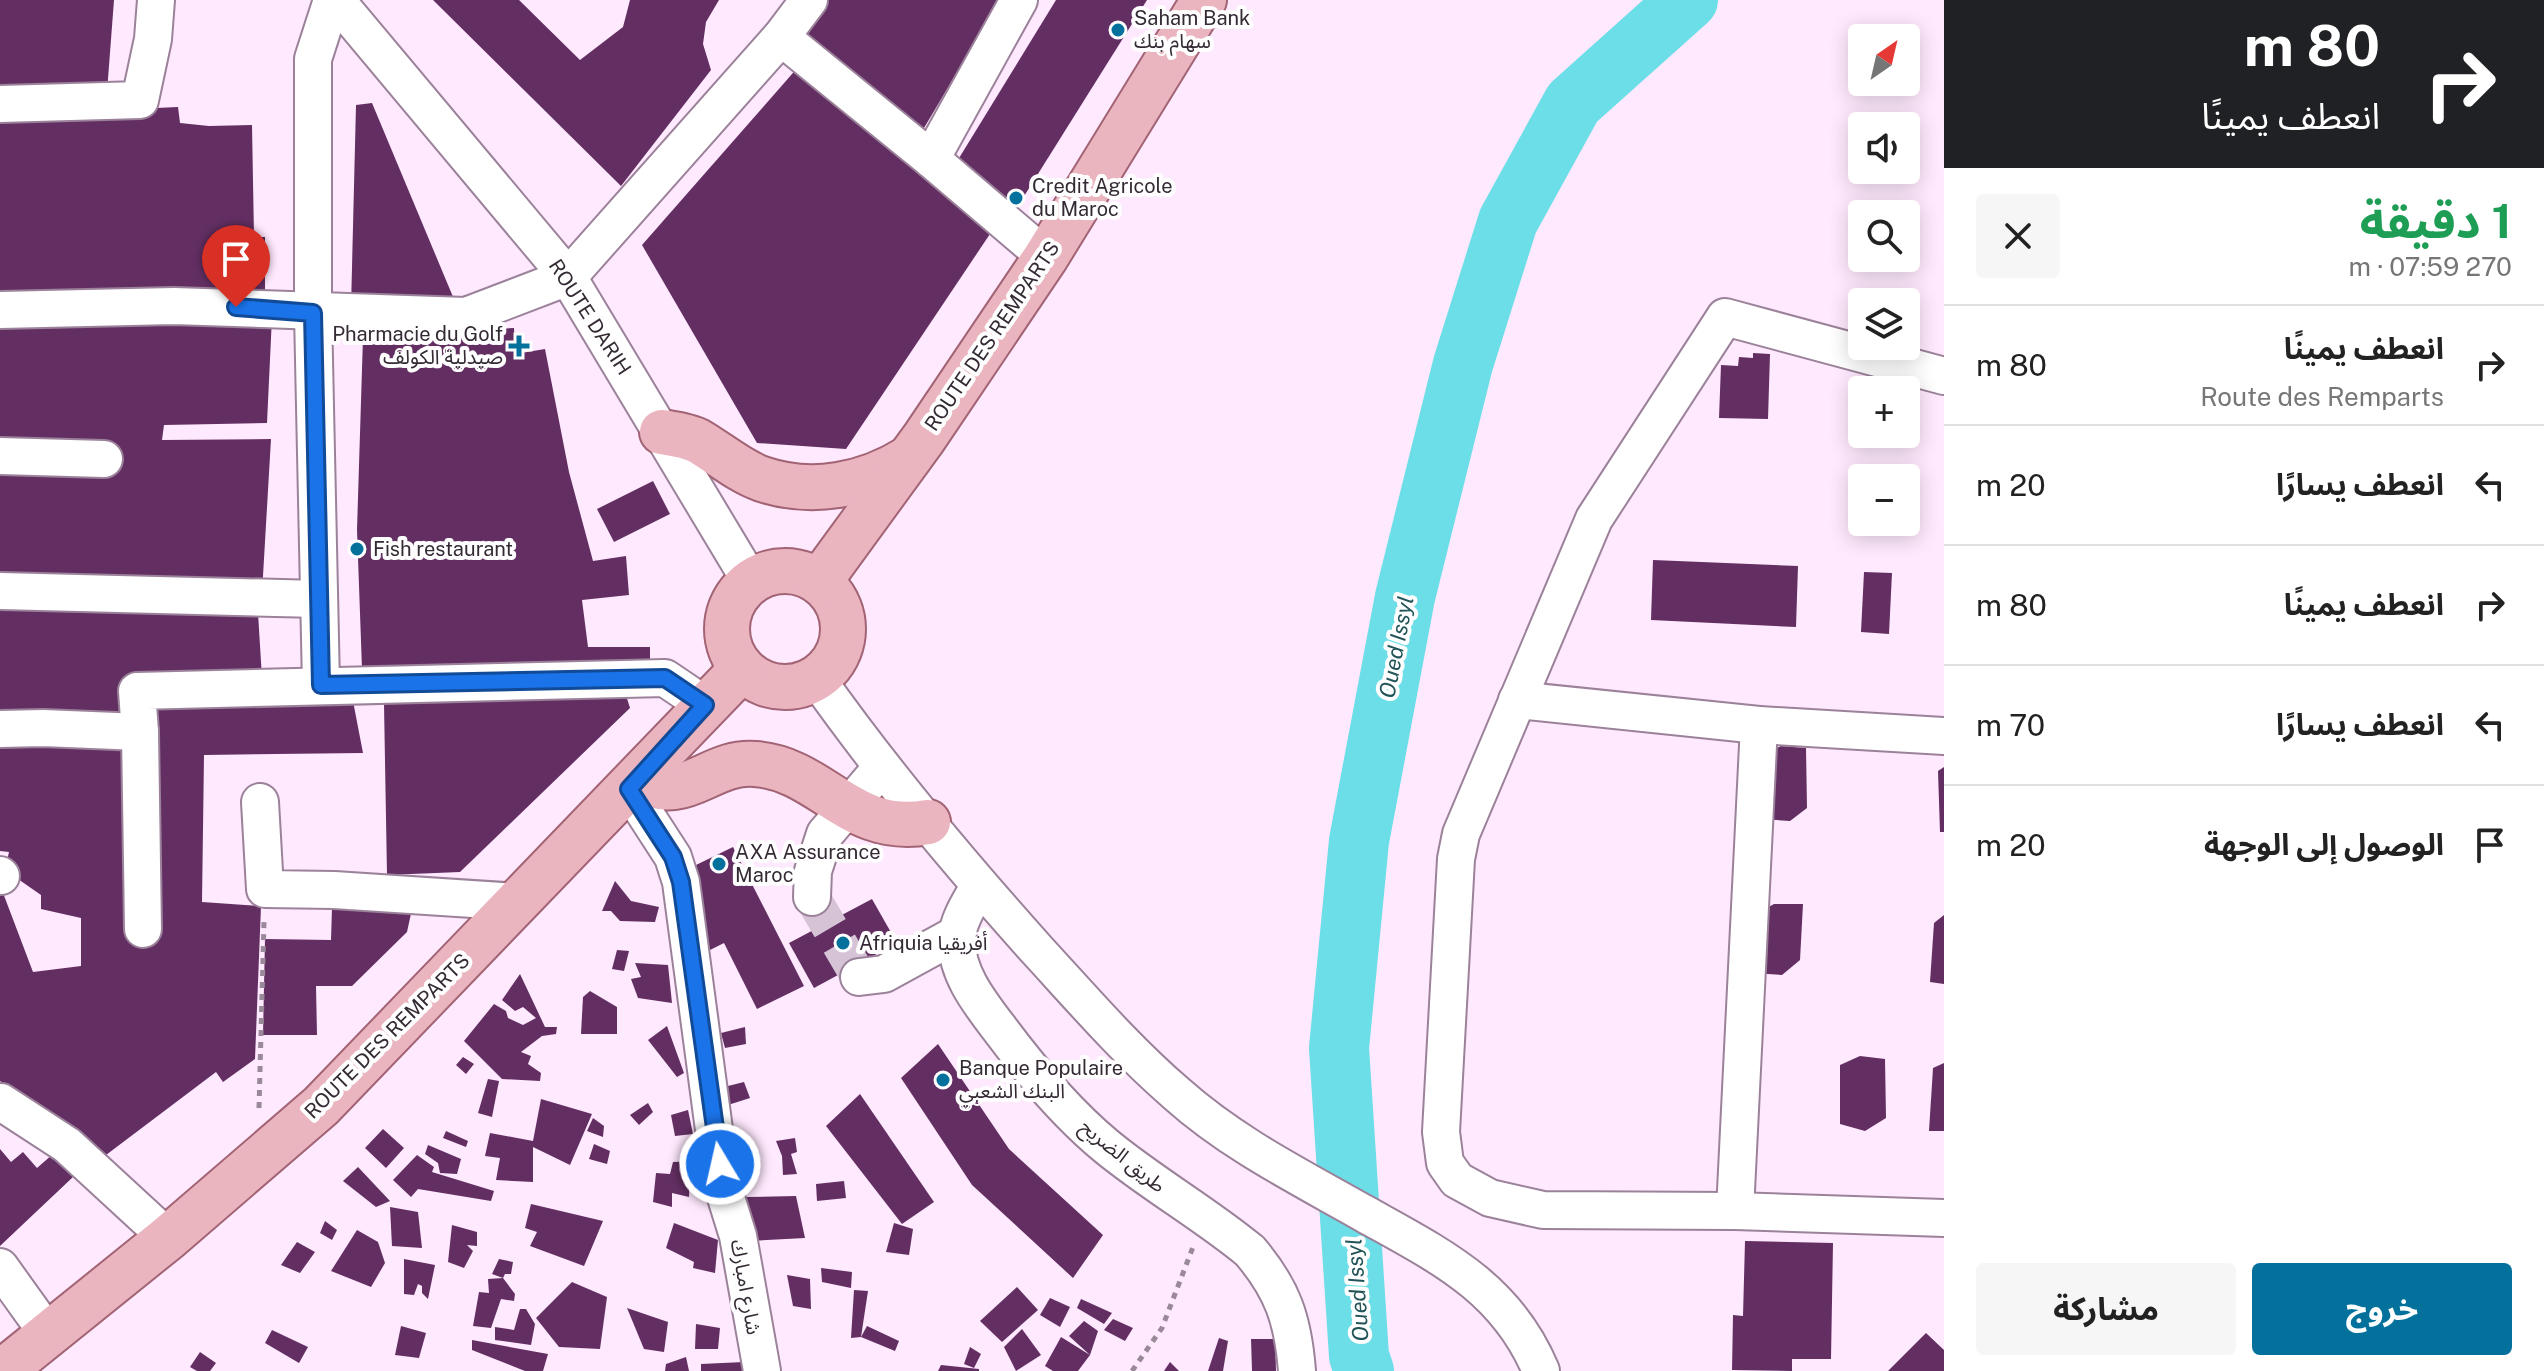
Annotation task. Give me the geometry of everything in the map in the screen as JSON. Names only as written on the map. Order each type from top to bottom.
[{"type":"main road","name":"ROUTE DES REMPARTS","points":[[819,582],[911,457],[1046,257],[1204,0]]},
{"type":"main road","points":[[662,432],[694,439],[761,479],[808,487],[866,480],[911,457]]},
{"type":"main road","points":[[792,571],[819,582],[840,607],[843,623],[843,639],[838,655],[829,668],[817,679],[791,687],[764,684],[742,669],[728,640],[727,623],[739,593],[764,575],[792,571]]},
{"type":"main road","name":"ROUTE DES REMPARTS","points":[[3,1371],[168,1238],[321,1106],[742,669]]},
{"type":"main road","points":[[633,784],[671,789],[685,787],[714,771],[733,765],[755,764],[776,767],[861,814],[889,824],[928,822]]},
{"type":"street","points":[[0,104],[140,100],[153,39],[156,0]]},
{"type":"street","points":[[321,685],[313,313],[313,59],[334,0]]},
{"type":"street","name":"ROUTE DARIH","points":[[334,0],[568,277],[751,582]]},
{"type":"street","points":[[0,310],[174,306],[466,316],[568,277],[781,37],[809,0]]},
{"type":"street","points":[[931,159],[1019,0]]},
{"type":"street","points":[[781,37],[1046,257]]},
{"type":"street","points":[[1944,376],[1725,317],[1594,519],[1458,846],[1441,1132],[1445,1163],[1457,1180],[1490,1198],[1543,1210],[1735,1211],[1944,1218]]},
{"type":"street","points":[[0,456],[104,459]]},
{"type":"street","points":[[0,591],[319,599]]},
{"type":"street","points":[[143,929],[137,691],[665,678],[705,705]]},
{"type":"street","points":[[817,679],[882,767],[979,886],[1129,1050],[1206,1119],[1257,1154],[1465,1272],[1496,1299],[1528,1343],[1541,1371]]},
{"type":"street","points":[[1517,700],[1759,725],[1944,736]]},
{"type":"street","points":[[1735,1211],[1759,725]]},
{"type":"street","points":[[0,729],[140,732]]},
{"type":"street","points":[[812,897],[813,871],[825,834],[882,767]]},
{"type":"street","name":"شارع امبارك","points":[[633,784],[673,857],[681,882],[717,1150],[724,1191],[738,1236],[762,1371]]},
{"type":"street","points":[[260,802],[265,889],[334,890],[519,902]]},
{"type":"street","points":[[859,977],[884,974],[957,934],[961,919],[979,886]]},
{"type":"street","name":"طريق الضريح","points":[[957,934],[961,967],[971,987],[1009,1041],[1058,1101],[1107,1147],[1250,1251],[1274,1283],[1291,1322],[1297,1371]]},
{"type":"street","points":[[1,1102],[67,1145],[168,1238]]},
{"type":"street","points":[[0,1267],[48,1334]]},
{"type":"path","points":[[259,1160],[265,889]]},
{"type":"path","points":[[1132,1371],[1162,1328],[1204,1216]]},
{"type":"building","points":[[0,0],[114,0],[107,92],[0,93]]},
{"type":"building","points":[[433,0],[519,0],[580,60],[623,27],[630,0],[719,0],[706,22],[703,44],[711,70],[621,186]]},
{"type":"building","points":[[827,0],[1000,0],[921,133],[801,37]]},
{"type":"building","points":[[1056,0],[1147,0],[1016,209],[956,163]]},
{"type":"building","points":[[799,66],[996,225],[846,449],[757,443],[642,245]]},
{"type":"building","points":[[372,103],[456,304],[351,308],[356,105]]},
{"type":"building","points":[[178,107],[180,123],[252,125],[254,237],[265,237],[265,303],[0,296],[0,115]]},
{"type":"building","points":[[0,315],[272,317],[267,423],[164,425],[162,440],[271,439],[262,593],[0,586]]},
{"type":"building","points":[[514,328],[515,354],[545,349],[569,472],[593,561],[626,556],[629,595],[582,600],[588,647],[650,647],[650,664],[362,669],[357,530],[363,337]]},
{"type":"building","points":[[1753,353],[1770,354],[1768,419],[1719,418],[1721,365],[1738,366],[1739,357],[1753,358]]},
{"type":"building","points":[[653,481],[670,514],[614,542],[597,509]]},
{"type":"building","points":[[1653,560],[1798,566],[1796,627],[1651,620]]},
{"type":"building","points":[[1864,572],[1892,573],[1889,634],[1861,632]]},
{"type":"building","points":[[0,602],[258,613],[262,678],[124,677],[125,717],[0,721]]},
{"type":"building","points":[[625,692],[630,708],[460,872],[387,875],[384,704]]},
{"type":"building","points":[[353,701],[363,753],[204,755],[202,902],[261,906],[255,1059],[223,1082],[216,1072],[106,1155],[0,1081],[0,885],[33,972],[81,966],[81,918],[41,909],[41,895],[5,870],[9,852],[0,851],[0,736],[42,733],[153,706]]},
{"type":"building","points":[[1781,746],[1806,748],[1807,808],[1790,821],[1762,819],[1768,752]]},
{"type":"building","points":[[1944,767],[1944,832],[1940,832],[1938,771]]},
{"type":"building","points":[[733,847],[804,986],[757,1009],[724,943],[706,952],[696,865]]},
{"type":"building","points":[[615,881],[631,901],[659,907],[655,922],[620,921],[611,911],[602,911]]},
{"type":"building","name":"Afriquia أفريقيا","points":[[872,899],[897,943],[814,988],[789,943]]},
{"type":"building","points":[[1774,904],[1803,904],[1800,960],[1782,975],[1751,973],[1756,914]]},
{"type":"building","points":[[332,907],[412,909],[407,932],[352,986],[316,986],[317,1035],[263,1035],[265,939],[331,940]]},
{"type":"building","points":[[1944,915],[1944,984],[1930,982],[1934,923]]},
{"type":"building","points":[[617,950],[629,951],[624,971],[612,969]]},
{"type":"building","points":[[635,963],[668,965],[672,1003],[638,998],[631,979],[641,977]]},
{"type":"building","points":[[520,974],[545,1027],[557,1027],[556,1034],[542,1036],[521,1052],[531,1056],[528,1064],[541,1073],[540,1081],[502,1079],[464,1041],[494,1004],[506,1011],[508,1018],[523,1025],[536,1018],[523,1007],[515,1011],[502,1000]]},
{"type":"building","points":[[590,991],[617,1007],[617,1034],[581,1034],[583,997]]},
{"type":"building","points":[[667,1026],[684,1073],[677,1077],[648,1040]]},
{"type":"building","points":[[745,1027],[746,1044],[725,1048],[721,1033]]},
{"type":"building","points":[[938,1044],[1009,1149],[1103,1235],[1073,1278],[972,1185],[901,1078]]},
{"type":"building","points":[[1860,1056],[1885,1059],[1886,1118],[1865,1131],[1840,1124],[1840,1065]]},
{"type":"building","points":[[463,1057],[474,1064],[466,1074],[456,1065]]},
{"type":"building","points":[[1944,1063],[1944,1131],[1929,1131],[1933,1068]]},
{"type":"building","points":[[488,1079],[499,1081],[492,1117],[478,1113]]},
{"type":"building","points":[[744,1082],[750,1098],[728,1105],[724,1087]]},
{"type":"building","points":[[860,1094],[934,1202],[902,1224],[826,1126]]},
{"type":"building","points":[[541,1099],[592,1114],[570,1165],[533,1147],[533,1182],[496,1180],[500,1158],[485,1156],[490,1133],[533,1141]]},
{"type":"building","points":[[648,1103],[653,1112],[639,1125],[630,1115]]},
{"type":"building","points":[[688,1110],[693,1134],[675,1136],[671,1115]]},
{"type":"building","points":[[593,1118],[604,1126],[603,1137],[587,1131]]},
{"type":"building","points":[[383,1129],[404,1148],[386,1168],[365,1148]]},
{"type":"building","points":[[446,1131],[468,1141],[466,1147],[443,1138]]},
{"type":"building","points":[[795,1138],[797,1152],[791,1154],[797,1174],[783,1175],[782,1156],[776,1141]]},
{"type":"building","points":[[594,1144],[610,1151],[607,1164],[589,1159]]},
{"type":"building","points":[[428,1145],[461,1159],[457,1174],[440,1173],[438,1163],[425,1154]]},
{"type":"building","points":[[739,1146],[748,1146],[751,1158],[738,1166]]},
{"type":"building","points":[[0,1149],[11,1162],[23,1152],[37,1168],[53,1154],[73,1177],[0,1246]]},
{"type":"building","points":[[417,1155],[434,1167],[432,1172],[494,1191],[491,1201],[418,1189],[411,1197],[393,1180]]},
{"type":"building","points":[[699,1161],[690,1169],[689,1197],[672,1193],[672,1207],[653,1202],[656,1173],[670,1174],[673,1162]]},
{"type":"building","points":[[358,1167],[390,1201],[376,1207],[343,1181]]},
{"type":"building","points":[[844,1181],[846,1198],[817,1201],[816,1184]]},
{"type":"building","points":[[796,1196],[805,1238],[748,1241],[747,1197]]},
{"type":"building","points":[[531,1204],[603,1221],[584,1266],[530,1246],[537,1232],[525,1228]]},
{"type":"building","points":[[390,1207],[418,1212],[422,1248],[392,1246]]},
{"type":"building","points":[[325,1221],[337,1230],[332,1240],[320,1233]]},
{"type":"building","points":[[674,1223],[718,1240],[715,1273],[693,1268],[694,1262],[666,1248]]},
{"type":"building","points":[[894,1223],[913,1229],[909,1255],[886,1252]]},
{"type":"building","points":[[452,1225],[477,1232],[477,1246],[467,1245],[473,1251],[464,1268],[448,1262]]},
{"type":"building","points":[[357,1230],[378,1242],[385,1263],[371,1287],[331,1271]]},
{"type":"building","points":[[1745,1241],[1833,1243],[1831,1359],[1792,1359],[1792,1371],[1732,1370],[1733,1315],[1743,1316]]},
{"type":"building","points":[[297,1242],[315,1252],[300,1273],[281,1265]]},
{"type":"building","points":[[404,1259],[435,1265],[428,1299],[418,1284],[414,1295],[404,1294]]},
{"type":"building","points":[[499,1259],[513,1262],[511,1274],[505,1274],[503,1278],[492,1274]]},
{"type":"building","points":[[821,1268],[852,1272],[851,1288],[822,1282]]},
{"type":"building","points":[[787,1275],[810,1279],[811,1309],[793,1306]]},
{"type":"building","points":[[503,1278],[515,1294],[514,1301],[501,1299],[491,1328],[473,1326],[479,1292],[489,1293],[488,1279]]},
{"type":"building","points":[[572,1282],[607,1297],[600,1349],[559,1347],[536,1318]]},
{"type":"building","points":[[1017,1287],[1038,1310],[1002,1342],[980,1321]]},
{"type":"building","points":[[854,1290],[868,1291],[861,1337],[851,1338]]},
{"type":"building","points":[[1050,1298],[1070,1307],[1060,1327],[1040,1315]]},
{"type":"building","points":[[1081,1299],[1112,1313],[1104,1324],[1077,1308]]},
{"type":"building","points":[[627,1308],[668,1322],[664,1352],[644,1349]]},
{"type":"building","points":[[520,1309],[526,1309],[535,1324],[531,1345],[495,1340],[495,1327],[514,1330]]},
{"type":"building","points":[[1113,1319],[1133,1328],[1125,1341],[1104,1330]]},
{"type":"building","points":[[1084,1321],[1098,1331],[1090,1355],[1069,1336]]},
{"type":"building","points":[[696,1324],[720,1328],[718,1349],[695,1349]]},
{"type":"building","points":[[401,1326],[426,1333],[419,1358],[395,1355]]},
{"type":"building","points":[[867,1326],[899,1341],[895,1351],[861,1337]]},
{"type":"building","points":[[1022,1329],[1041,1355],[1016,1371],[1004,1347]]},
{"type":"building","points":[[272,1330],[308,1347],[299,1363],[265,1343]]},
{"type":"building","points":[[1926,1333],[1944,1350],[1944,1371],[1888,1371]]},
{"type":"building","points":[[1061,1337],[1090,1355],[1078,1371],[1053,1371],[1045,1366]]},
{"type":"building","points":[[1219,1338],[1228,1341],[1223,1371],[1208,1371]]},
{"type":"building","points":[[1251,1339],[1275,1339],[1276,1371],[1252,1371]]},
{"type":"building","points":[[472,1340],[548,1354],[543,1371],[525,1371],[472,1350]]},
{"type":"building","points":[[970,1347],[981,1354],[974,1368],[964,1364]]},
{"type":"building","points":[[200,1352],[216,1363],[210,1371],[197,1371],[190,1367]]},
{"type":"building","points":[[686,1357],[689,1371],[665,1371],[666,1364]]},
{"type":"building","points":[[744,1362],[744,1371],[701,1371],[701,1364]]},
{"type":"building","points":[[1170,1362],[1179,1371],[1164,1371]]},
{"type":"building","points":[[941,1365],[979,1369],[979,1371],[938,1371]]},
{"type":"waterway","name":"Oued Issyl","points":[[1364,1371],[1359,1356],[1339,1048],[1359,841],[1405,597],[1463,364],[1508,221],[1573,103],[1688,0]]},
{"type":"tunnel","points":[[812,897],[859,977]]},
{"type":"place","name":"Saham Bank سهام بنك","points":[[1118,30]]},
{"type":"place","name":"Credit Agricole du Maroc","points":[[1016,198]]},
{"type":"place","name":"Pharmacie du Golf صيدلية الكولف","points":[[519,346]]},
{"type":"place","name":"Fish restaurant","points":[[357,549]]},
{"type":"place","name":"AXA Assurance Maroc","points":[[719,864]]},
{"type":"place","name":"Afriquia أفريقيا","points":[[843,943]]},
{"type":"place","name":"Banque Populaire البنك الشعبي","points":[[943,1080]]},
{"type":"route","points":[[236,307],[313,313],[321,685],[665,678],[705,705],[629,789],[673,857],[681,882],[720,1164]]}]
